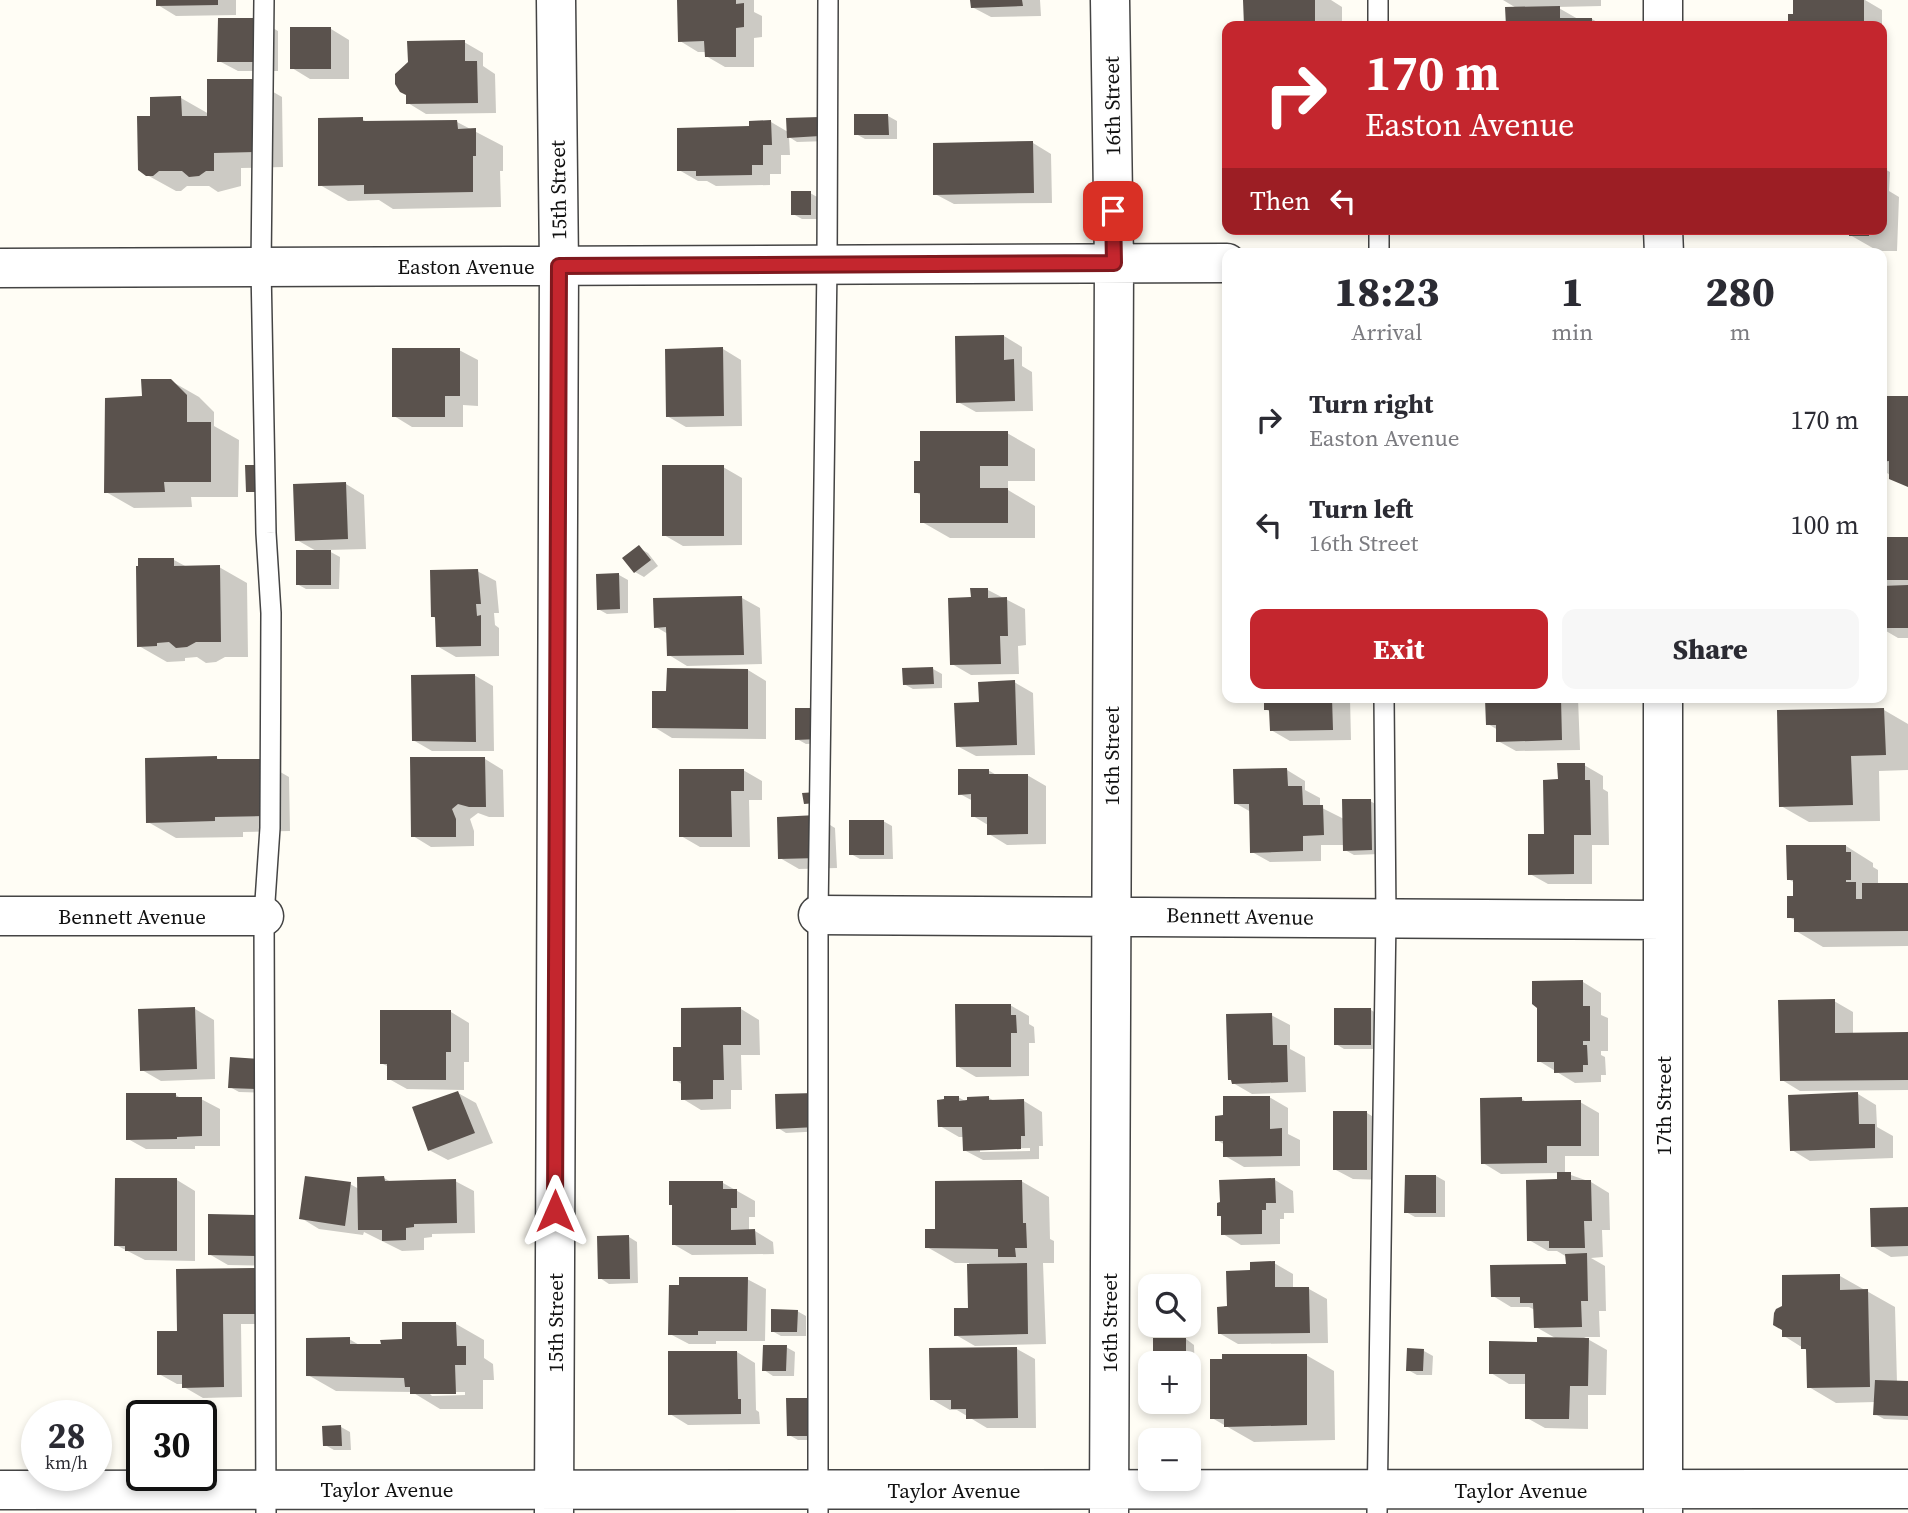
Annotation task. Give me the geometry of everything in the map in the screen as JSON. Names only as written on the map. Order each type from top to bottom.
[{"type":"street","name":"15th Street","points":[[554,1501],[559,266],[556,0]]},
{"type":"street","name":"16th Street","points":[[1109,1502],[1114,263],[1111,0]]},
{"type":"street","points":[[1663,0],[1663,21]]},
{"type":"street","name":"Easton Avenue","points":[[0,268],[1222,263]]},
{"type":"street","name":"17th Street","points":[[1663,703],[1663,1501]]},
{"type":"street","name":"Bennett Avenue","points":[[818,915],[1663,920]]},
{"type":"street","name":"Bennett Avenue","points":[[0,916],[264,916]]},
{"type":"street","name":"Taylor Avenue","points":[[0,1490],[266,1501],[1109,1502],[1663,1501],[1908,1489]]},
{"type":"lane","points":[[264,0],[261,267],[266,533],[271,613],[270,828],[264,916],[266,1501]]},
{"type":"lane","points":[[818,1501],[818,915],[828,0]]},
{"type":"lane","points":[[1378,0],[1378,21]]},
{"type":"lane","points":[[1377,1501],[1386,917],[1384,703]]},
{"type":"building","points":[[156,0],[218,0],[218,5],[156,6]]},
{"type":"building","points":[[677,0],[736,0],[736,4],[744,3],[744,27],[736,28],[736,57],[705,57],[704,41],[678,42]]},
{"type":"building","points":[[970,0],[1022,0],[1023,6],[971,8]]},
{"type":"building","points":[[1243,0],[1315,0],[1315,21],[1244,21]]},
{"type":"building","points":[[1793,0],[1864,0],[1864,21],[1788,21],[1788,14],[1793,14]]},
{"type":"building","points":[[1560,6],[1560,18],[1592,18],[1592,21],[1506,21],[1505,7]]},
{"type":"building","points":[[218,18],[260,18],[260,62],[217,62]]},
{"type":"building","points":[[290,27],[331,27],[331,69],[290,69]]},
{"type":"building","points":[[465,40],[465,61],[477,61],[478,103],[406,104],[406,95],[400,92],[395,84],[395,74],[408,62],[407,41]]},
{"type":"building","points":[[207,79],[254,79],[255,152],[214,153],[214,171],[206,171],[199,176],[189,177],[182,171],[159,171],[153,176],[146,176],[138,170],[137,116],[150,116],[150,97],[181,96],[182,116],[207,116]]},
{"type":"building","points":[[854,114],[888,114],[889,135],[854,135]]},
{"type":"building","points":[[363,117],[363,121],[457,120],[458,129],[476,128],[473,192],[364,194],[364,185],[318,186],[318,118]]},
{"type":"building","points":[[820,117],[820,136],[787,138],[786,118]]},
{"type":"building","points":[[771,120],[772,145],[763,145],[763,165],[752,165],[752,175],[696,176],[696,171],[677,171],[677,128],[749,126],[749,121]]},
{"type":"building","points":[[1033,141],[1034,193],[933,195],[933,143]]},
{"type":"building","points":[[791,191],[811,191],[811,215],[791,215]]},
{"type":"building","points":[[1004,335],[1004,360],[1014,359],[1015,401],[956,403],[955,336]]},
{"type":"building","points":[[723,347],[724,416],[666,417],[665,349]]},
{"type":"building","points":[[392,348],[460,348],[460,396],[445,396],[445,417],[392,417]]},
{"type":"building","points":[[141,379],[171,379],[187,395],[187,422],[211,422],[211,482],[164,482],[165,492],[104,493],[105,398],[142,396]]},
{"type":"building","points":[[1887,396],[1908,396],[1908,487],[1889,479]]},
{"type":"building","points":[[920,431],[1008,431],[1008,466],[980,466],[980,488],[1008,488],[1008,523],[920,523],[920,493],[914,493],[914,461],[920,461]]},
{"type":"building","points":[[245,465],[261,465],[262,492],[246,492]]},
{"type":"building","points":[[662,465],[724,465],[724,536],[662,536]]},
{"type":"building","points":[[346,482],[348,539],[295,541],[293,484]]},
{"type":"building","points":[[1887,537],[1908,537],[1908,580],[1887,580]]},
{"type":"building","points":[[639,545],[651,560],[634,573],[622,558]]},
{"type":"building","points":[[296,550],[331,550],[331,585],[296,585]]},
{"type":"building","points":[[138,558],[174,558],[174,566],[220,565],[221,642],[196,642],[187,647],[176,648],[169,642],[137,647]]},
{"type":"building","points":[[478,569],[481,604],[476,604],[477,616],[481,615],[481,646],[436,647],[435,617],[431,617],[430,570]]},
{"type":"building","points":[[619,573],[620,609],[597,610],[596,574]]},
{"type":"building","points":[[1908,585],[1908,628],[1887,628],[1887,586]]},
{"type":"building","points":[[970,588],[988,588],[988,598],[1007,597],[1008,636],[1000,636],[1001,664],[950,665],[948,598],[971,597]]},
{"type":"building","points":[[742,596],[744,655],[667,656],[666,627],[654,628],[653,598]]},
{"type":"building","points":[[933,667],[934,684],[903,685],[902,668]]},
{"type":"building","points":[[667,668],[748,669],[748,729],[652,728],[652,691],[666,691]]},
{"type":"building","points":[[475,674],[476,742],[412,741],[411,675]]},
{"type":"building","points":[[1015,680],[1017,745],[956,747],[954,703],[979,702],[978,682]]},
{"type":"building","points":[[1264,703],[1332,703],[1333,730],[1270,731],[1269,710],[1264,710]]},
{"type":"building","points":[[1485,703],[1561,703],[1562,740],[1496,742],[1496,725],[1486,725]]},
{"type":"building","points":[[795,708],[818,708],[819,739],[795,740]]},
{"type":"building","points":[[1884,708],[1886,755],[1851,756],[1853,805],[1779,807],[1777,710]]},
{"type":"building","points":[[217,756],[217,759],[262,759],[263,816],[215,817],[215,821],[146,823],[145,758]]},
{"type":"building","points":[[410,757],[485,757],[486,807],[458,804],[452,809],[456,819],[456,837],[411,837]]},
{"type":"building","points":[[1557,763],[1585,763],[1585,780],[1590,780],[1591,835],[1574,835],[1574,874],[1528,875],[1528,834],[1544,834],[1543,780],[1558,779]]},
{"type":"building","points":[[1287,768],[1288,786],[1302,786],[1303,805],[1323,805],[1324,835],[1303,836],[1303,851],[1250,853],[1249,804],[1234,804],[1233,769]]},
{"type":"building","points":[[679,769],[744,769],[744,791],[731,791],[732,837],[679,837]]},
{"type":"building","points":[[958,769],[989,769],[989,774],[1028,774],[1028,834],[987,835],[987,817],[971,817],[971,794],[958,795]]},
{"type":"building","points":[[817,792],[817,803],[804,804],[802,793]]},
{"type":"building","points":[[1342,799],[1371,799],[1372,850],[1343,851]]},
{"type":"building","points":[[817,815],[819,858],[778,859],[777,817]]},
{"type":"building","points":[[849,820],[884,820],[884,855],[849,855]]},
{"type":"building","points":[[1786,845],[1846,845],[1846,852],[1851,852],[1851,880],[1846,882],[1856,882],[1856,899],[1862,899],[1862,883],[1908,883],[1908,931],[1794,932],[1794,918],[1787,918],[1787,896],[1793,896],[1793,880],[1787,880]]},
{"type":"building","points":[[1583,980],[1583,1006],[1590,1006],[1590,1041],[1583,1041],[1583,1045],[1587,1045],[1588,1065],[1583,1065],[1583,1072],[1554,1073],[1554,1062],[1537,1062],[1537,1008],[1532,1004],[1532,981]]},
{"type":"building","points":[[1835,999],[1835,1033],[1908,1032],[1908,1080],[1780,1081],[1778,1000]]},
{"type":"building","points":[[955,1004],[1011,1004],[1011,1015],[1016,1015],[1017,1033],[1011,1033],[1011,1067],[956,1067]]},
{"type":"building","points":[[195,1007],[197,1069],[140,1071],[138,1009]]},
{"type":"building","points":[[741,1007],[741,1045],[723,1045],[724,1080],[713,1080],[713,1099],[681,1100],[681,1081],[673,1081],[673,1047],[681,1047],[681,1008]]},
{"type":"building","points":[[1334,1008],[1371,1008],[1371,1045],[1334,1045]]},
{"type":"building","points":[[380,1010],[451,1010],[451,1052],[446,1052],[446,1080],[387,1080],[387,1064],[380,1064]]},
{"type":"building","points":[[1272,1013],[1273,1045],[1287,1045],[1288,1082],[1232,1084],[1231,1080],[1228,1080],[1226,1014]]},
{"type":"building","points":[[230,1057],[261,1059],[260,1089],[228,1088]]},
{"type":"building","points":[[458,1091],[475,1133],[428,1151],[412,1107]]},
{"type":"building","points":[[1858,1092],[1859,1124],[1875,1124],[1875,1148],[1790,1151],[1788,1095]]},
{"type":"building","points":[[126,1093],[176,1093],[176,1097],[202,1097],[202,1136],[126,1140]]},
{"type":"building","points":[[815,1093],[816,1127],[776,1129],[775,1094]]},
{"type":"building","points":[[944,1096],[959,1096],[959,1101],[967,1100],[967,1097],[989,1096],[989,1100],[1024,1099],[1025,1136],[1021,1136],[1021,1149],[963,1151],[962,1127],[938,1127],[937,1100],[944,1099]]},
{"type":"building","points":[[1223,1096],[1270,1096],[1270,1129],[1282,1128],[1282,1156],[1223,1157],[1223,1141],[1215,1141],[1215,1116],[1223,1115]]},
{"type":"building","points":[[1522,1097],[1522,1101],[1581,1100],[1581,1146],[1547,1146],[1547,1163],[1481,1164],[1480,1098]]},
{"type":"building","points":[[1333,1111],[1367,1111],[1367,1170],[1333,1170]]},
{"type":"building","points":[[1557,1172],[1571,1172],[1571,1180],[1591,1180],[1592,1221],[1584,1221],[1585,1248],[1549,1248],[1549,1241],[1527,1241],[1526,1180],[1557,1179]]},
{"type":"building","points":[[1405,1175],[1436,1175],[1436,1213],[1404,1213]]},
{"type":"building","points":[[305,1176],[351,1182],[345,1226],[299,1219]]},
{"type":"building","points":[[384,1176],[385,1181],[456,1179],[457,1223],[414,1224],[414,1227],[406,1228],[406,1240],[382,1241],[382,1230],[358,1230],[357,1177]]},
{"type":"building","points":[[115,1178],[177,1178],[177,1251],[125,1251],[125,1246],[114,1246]]},
{"type":"building","points":[[1275,1178],[1276,1203],[1266,1203],[1266,1210],[1262,1210],[1262,1234],[1221,1235],[1221,1216],[1217,1216],[1217,1203],[1220,1202],[1219,1180]]},
{"type":"building","points":[[1022,1180],[1023,1223],[1026,1223],[1027,1248],[1015,1248],[1016,1257],[998,1257],[998,1249],[925,1248],[925,1229],[935,1229],[935,1181]]},
{"type":"building","points":[[669,1181],[723,1181],[723,1189],[737,1189],[737,1208],[731,1208],[731,1230],[755,1229],[756,1245],[672,1245]]},
{"type":"building","points":[[1908,1207],[1908,1246],[1871,1247],[1870,1208]]},
{"type":"building","points":[[208,1214],[257,1215],[256,1256],[208,1255]]},
{"type":"building","points":[[629,1235],[630,1279],[598,1279],[597,1236]]},
{"type":"building","points":[[1587,1253],[1588,1301],[1581,1301],[1582,1327],[1534,1328],[1533,1303],[1520,1303],[1520,1297],[1491,1297],[1490,1265],[1566,1264],[1565,1254]]},
{"type":"building","points":[[1275,1261],[1275,1287],[1309,1287],[1310,1333],[1218,1334],[1217,1307],[1227,1306],[1226,1271],[1250,1270],[1250,1262]]},
{"type":"building","points":[[1027,1263],[1028,1334],[954,1336],[954,1308],[968,1308],[967,1264]]},
{"type":"building","points":[[258,1268],[258,1314],[223,1314],[224,1387],[182,1388],[182,1375],[157,1375],[157,1331],[177,1331],[176,1269]]},
{"type":"building","points":[[1840,1274],[1840,1290],[1868,1289],[1870,1387],[1807,1388],[1806,1349],[1801,1349],[1801,1337],[1782,1337],[1782,1330],[1773,1325],[1774,1313],[1782,1306],[1782,1275]]},
{"type":"building","points":[[679,1277],[748,1277],[747,1331],[698,1331],[698,1335],[668,1335],[669,1285],[679,1285]]},
{"type":"building","points":[[771,1309],[798,1310],[797,1332],[771,1332]]},
{"type":"building","points":[[402,1322],[456,1322],[457,1346],[466,1346],[466,1365],[455,1365],[456,1394],[410,1394],[410,1387],[405,1387],[404,1378],[306,1376],[306,1338],[350,1337],[350,1344],[381,1344],[380,1340],[402,1339]]},
{"type":"building","points":[[1537,1337],[1589,1338],[1588,1386],[1570,1386],[1569,1419],[1525,1419],[1525,1374],[1489,1374],[1489,1341],[1537,1342]]},
{"type":"building","points":[[1153,1338],[1186,1338],[1186,1351],[1153,1351]]},
{"type":"building","points":[[763,1345],[787,1345],[786,1371],[762,1371]]},
{"type":"building","points":[[1017,1347],[1018,1418],[966,1419],[966,1409],[951,1409],[951,1400],[930,1400],[929,1348]]},
{"type":"building","points":[[1407,1348],[1424,1349],[1423,1371],[1406,1371]]},
{"type":"building","points":[[668,1351],[737,1351],[741,1414],[668,1415]]},
{"type":"building","points":[[1222,1354],[1307,1354],[1307,1425],[1224,1427],[1224,1419],[1210,1419],[1210,1359],[1222,1359]]},
{"type":"building","points":[[1875,1380],[1908,1381],[1908,1416],[1873,1415]]},
{"type":"building","points":[[786,1398],[815,1398],[816,1436],[787,1436]]},
{"type":"building","points":[[341,1425],[342,1446],[323,1446],[322,1426]]},
{"type":"route","points":[[555,1211],[559,266],[1114,263],[1113,211]]}]
